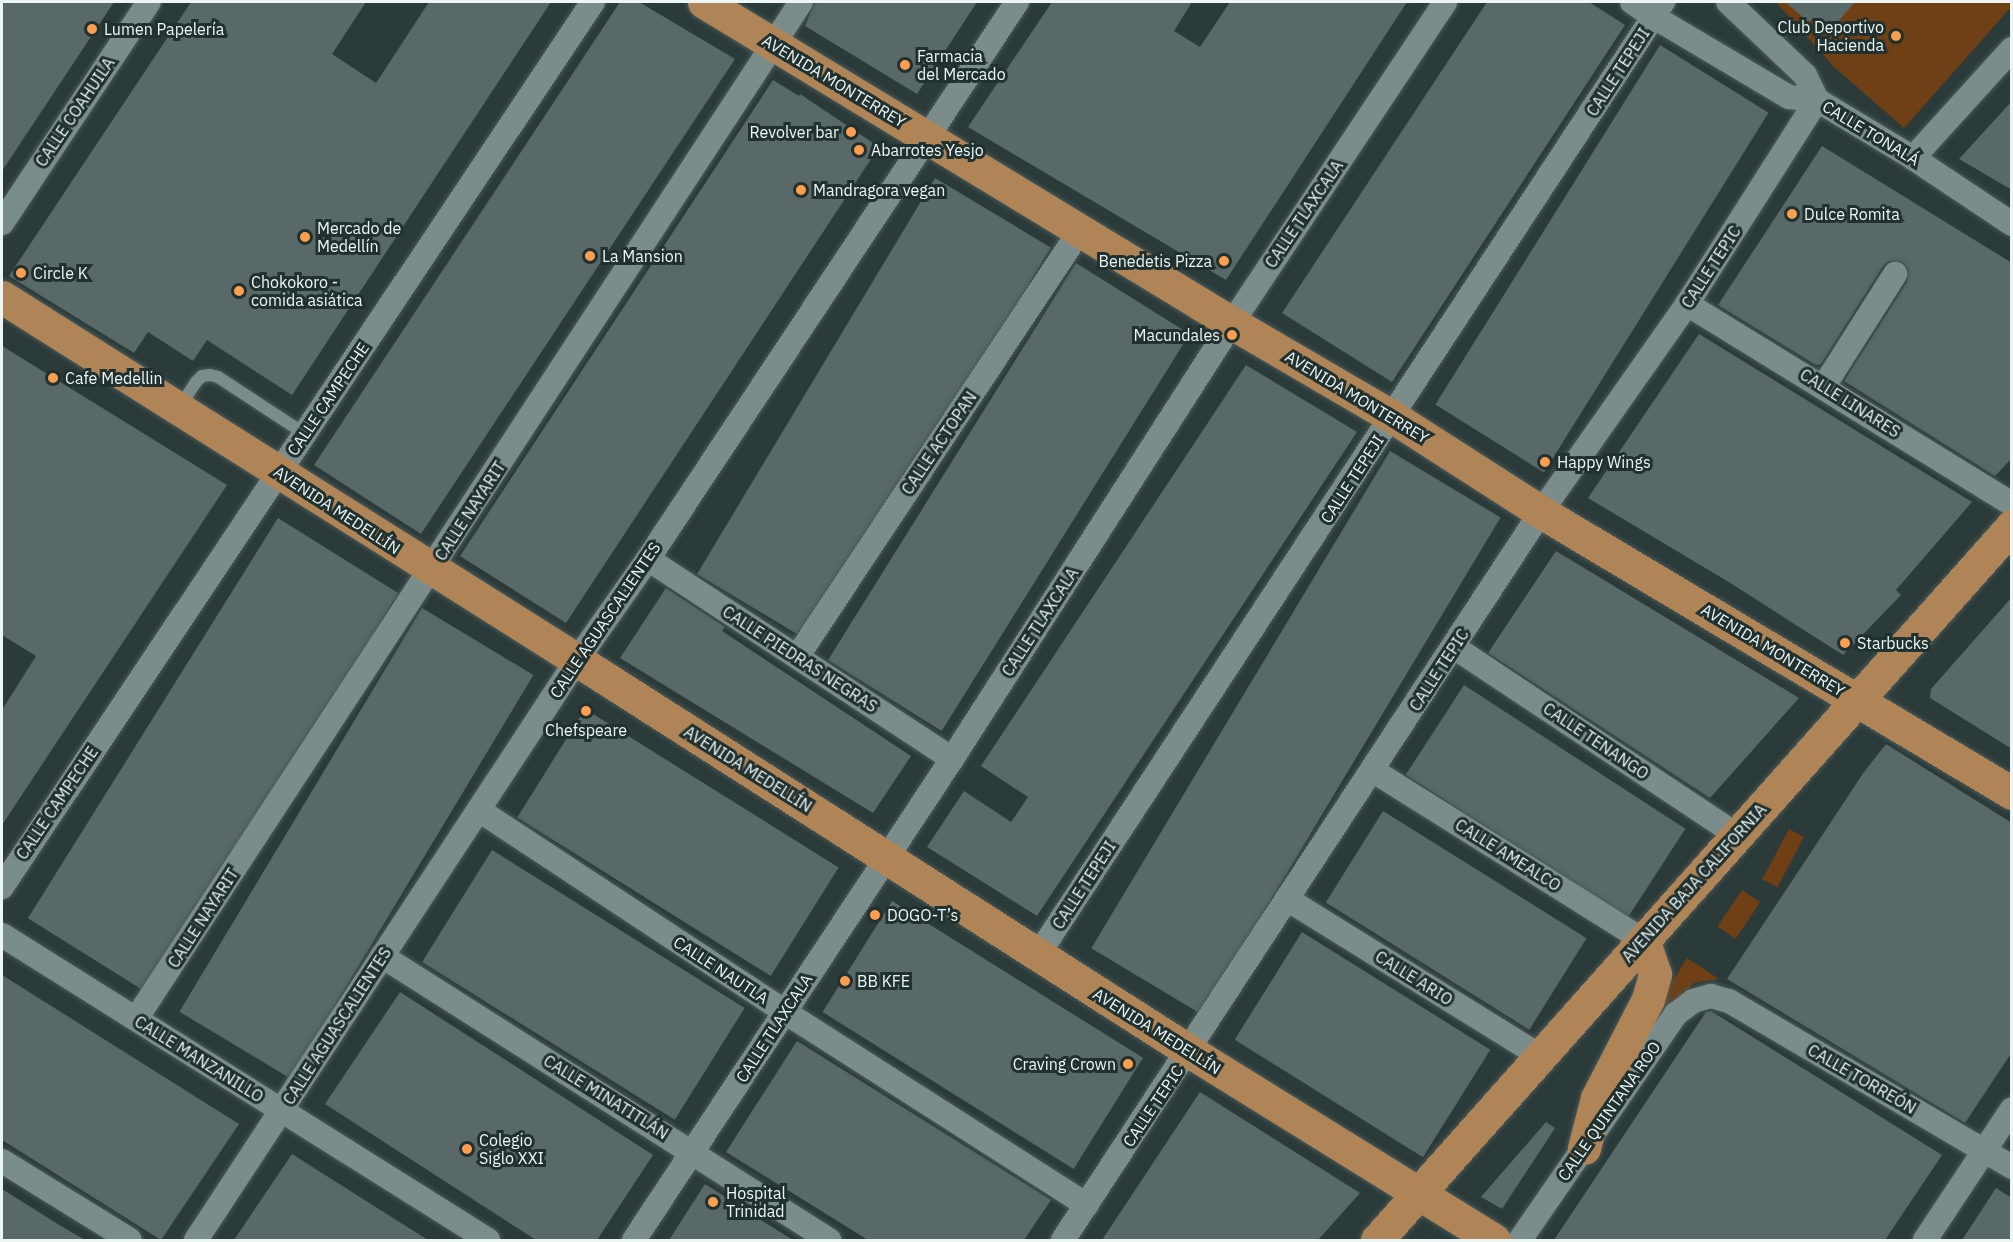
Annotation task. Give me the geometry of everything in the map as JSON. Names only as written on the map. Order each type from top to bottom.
[{"type":"main road","name":"AVENIDA MONTERREY","points":[[704,2],[1232,323],[1393,417],[1541,512],[2012,793]]},
{"type":"main road","name":"AVENIDA MEDELLÍN","points":[[2,297],[432,571],[577,660],[1038,955],[1494,1240]]},
{"type":"main road","name":"AVENIDA BAJA CALIFORNIA","points":[[1377,1240],[2012,526]]},
{"type":"main road","points":[[1584,1148],[1597,1098],[1648,999],[1655,974],[1643,940]]},
{"type":"street","name":"CALLE COAHUILA","points":[[2,223],[149,2]]},
{"type":"street","name":"CALLE CAMPECHE","points":[[2,886],[593,2]]},
{"type":"street","name":"CALLE NAYARIT","points":[[136,1019],[432,571],[801,2]]},
{"type":"street","name":"CALLE AGUASCALIENTES","points":[[199,1240],[281,1110],[577,660],[648,559],[1017,2]]},
{"type":"street","name":"CALLE TLAXCALA","points":[[634,1240],[952,759],[1232,323],[1445,2]]},
{"type":"street","name":"CALLE TONALÁ","points":[[1632,2],[1658,9],[1789,97],[1817,100],[1913,158],[2012,224]]},
{"type":"street","points":[[1728,2],[1805,75],[1817,100]]},
{"type":"street","name":"CALLE TEPEJI","points":[[1038,955],[1393,417],[1658,9]]},
{"type":"street","points":[[1913,158],[2012,49]]},
{"type":"street","name":"CALLE TEPIC","points":[[1063,1240],[1190,1051],[1541,512],[1687,304],[1817,100]]},
{"type":"street","name":"CALLE ACTOPAN","points":[[797,657],[1081,230]]},
{"type":"street","points":[[1824,386],[1895,274]]},
{"type":"street","name":"CALLE LINARES","points":[[1687,304],[1824,386],[2012,504]]},
{"type":"street","name":"CALLE PIEDRAS NEGRAS","points":[[648,559],[952,759]]},
{"type":"street","name":"CALLE TENANGO","points":[[1454,647],[1737,835]]},
{"type":"street","name":"CALLE AMEALCO","points":[[1372,770],[1643,940]]},
{"type":"street","name":"CALLE NAUTLA","points":[[479,810],[785,1012],[1087,1205]]},
{"type":"street","name":"CALLE ARIO","points":[[1287,899],[1540,1056]]},
{"type":"street","name":"CALLE MANZANILLO","points":[[2,935],[488,1240]]},
{"type":"street","name":"CALLE MINATITLÁN","points":[[382,956],[829,1240]]},
{"type":"street","name":"CALLE QUINTANA ROO","points":[[1520,1240],[1676,1014],[1693,1001],[1711,996]]},
{"type":"street","name":"CALLE TORREÓN","points":[[1711,996],[1729,1001],[2012,1167]]},
{"type":"street","points":[[1925,1240],[2012,1109]]},
{"type":"street","points":[[2,1161],[130,1240]]},
{"type":"lane","points":[[178,409],[196,382],[210,375],[218,377],[305,434]]},
{"type":"shaded area","name":"Club Deportivo Hacienda","points":[[1776,2],[2011,2],[2012,6],[1904,128],[1833,66]]},
{"type":"shaded area","points":[[1789,829],[1804,837],[1777,887],[1762,879]]},
{"type":"shaded area","points":[[1742,890],[1760,902],[1736,939],[1717,926]]},
{"type":"shaded area","points":[[1687,958],[1719,979],[1694,983],[1679,998],[1608,1086]]},
{"type":"building","points":[[2,2],[114,2],[2,171]]},
{"type":"building","points":[[191,2],[366,2],[332,54],[376,83],[429,2],[551,2],[292,395],[207,340],[193,361],[148,332],[134,353],[9,276]]},
{"type":"building","points":[[620,2],[639,2],[735,59],[421,534],[314,465]]},
{"type":"building","points":[[815,2],[977,2],[917,94],[805,26]]},
{"type":"building","points":[[1052,2],[1192,2],[1174,31],[1200,47],[1230,2],[1407,2],[1226,280],[968,127]]},
{"type":"building","points":[[1487,2],[1589,2],[1625,25],[1392,382],[1282,313]]},
{"type":"building","points":[[1785,2],[1855,2],[1828,33],[1812,19],[1809,22]]},
{"type":"building","points":[[1660,45],[1769,113],[1544,472],[1435,405]]},
{"type":"building","points":[[773,80],[799,96],[800,94],[879,147],[566,623],[460,556]]},
{"type":"building","points":[[2012,101],[2012,190],[1959,159]]},
{"type":"building","points":[[1822,146],[2012,263],[2012,458],[1995,476],[1844,381],[1907,282],[1908,268],[1902,262],[1889,261],[1883,266],[1821,364],[1816,365],[1718,305]]},
{"type":"building","points":[[935,178],[1051,248],[813,644],[697,574]]},
{"type":"building","points":[[1076,263],[1190,334],[942,731],[828,660]]},
{"type":"building","points":[[1699,334],[1972,502],[1896,590],[1901,595],[1843,655],[1732,584],[1588,498]]},
{"type":"building","points":[[2,346],[227,485],[2,825],[2,710],[36,656],[2,635]]},
{"type":"building","points":[[1246,365],[1357,432],[1037,916],[927,847],[964,791],[1011,822],[1028,797],[981,766]]},
{"type":"building","points":[[1390,451],[1501,517],[1202,1015],[1091,948]]},
{"type":"building","points":[[278,518],[398,593],[148,994],[28,918]]},
{"type":"building","points":[[1556,551],[1799,698],[1710,798],[1488,653]]},
{"type":"building","points":[[666,588],[725,627],[722,631],[911,756],[873,813],[620,658]]},
{"type":"building","points":[[2012,597],[2012,749],[1930,698],[1931,689]]},
{"type":"building","points":[[422,608],[533,675],[291,1079],[179,1012]]},
{"type":"building","points":[[1464,685],[1685,829],[1627,919],[1406,775]]},
{"type":"building","points":[[585,709],[839,867],[771,976],[517,818]]},
{"type":"building","points":[[1886,744],[2012,823],[2012,1052],[1965,1123],[1727,979],[1864,772]]},
{"type":"building","points":[[1383,811],[1587,938],[1529,1030],[1326,903]]},
{"type":"building","points":[[492,850],[745,1008],[675,1120],[422,962]]},
{"type":"building","points":[[892,901],[1143,1058],[1074,1169],[823,1012]]},
{"type":"building","points":[[1302,932],[1490,1050],[1423,1157],[1235,1040]]},
{"type":"building","points":[[2,975],[239,1124],[161,1240],[2,1140]]},
{"type":"building","points":[[400,992],[653,1155],[597,1240],[536,1240],[325,1104]]},
{"type":"building","points":[[1711,1011],[1942,1155],[1885,1240],[1554,1240],[1706,1012]]},
{"type":"building","points":[[797,1041],[1051,1200],[1024,1240],[868,1240],[726,1152]]},
{"type":"building","points":[[1200,1092],[1360,1193],[1318,1240],[1102,1240]]},
{"type":"building","points":[[1546,1122],[1555,1128],[1502,1209],[1481,1197]]},
{"type":"building","points":[[292,1154],[325,1175],[428,1240],[234,1240]]},
{"type":"building","name":"Hospital Trinidad","points":[[705,1184],[761,1220],[793,1240],[669,1240]]},
{"type":"building","points":[[1996,1188],[2012,1198],[2012,1240],[1962,1240]]},
{"type":"building","points":[[2,1189],[61,1226],[85,1240],[2,1240]]},
{"type":"place","name":"Lumen Papelería","points":[[92,29]]},
{"type":"place","name":"Club Deportivo Hacienda","points":[[1896,36]]},
{"type":"place","name":"Farmacia del Mercado","points":[[905,65]]},
{"type":"place","name":"Revolver bar","points":[[851,132]]},
{"type":"place","name":"Abarrotes Yesjo","points":[[859,150]]},
{"type":"place","name":"Mandragora vegan","points":[[801,190]]},
{"type":"place","name":"Dulce Romita","points":[[1792,214]]},
{"type":"place","name":"Mercado de Medellín","points":[[305,237]]},
{"type":"place","name":"La Mansion","points":[[590,256]]},
{"type":"place","name":"Benedetis Pizza","points":[[1224,261]]},
{"type":"place","name":"Circle K","points":[[21,273]]},
{"type":"place","name":"Chokokoro - comida asiática","points":[[239,291]]},
{"type":"place","name":"Macundales","points":[[1232,335]]},
{"type":"place","name":"Cafe Medellin","points":[[53,378]]},
{"type":"place","name":"Happy Wings","points":[[1545,462]]},
{"type":"place","name":"Starbucks","points":[[1845,643]]},
{"type":"place","name":"Chefspeare","points":[[586,711]]},
{"type":"place","name":"DOGO-T’s","points":[[875,915]]},
{"type":"place","name":"BB KFE","points":[[845,981]]},
{"type":"place","name":"Craving Crown","points":[[1128,1064]]},
{"type":"place","name":"Colegio Siglo XXI","points":[[467,1149]]},
{"type":"place","name":"Hospital Trinidad","points":[[713,1202]]}]
